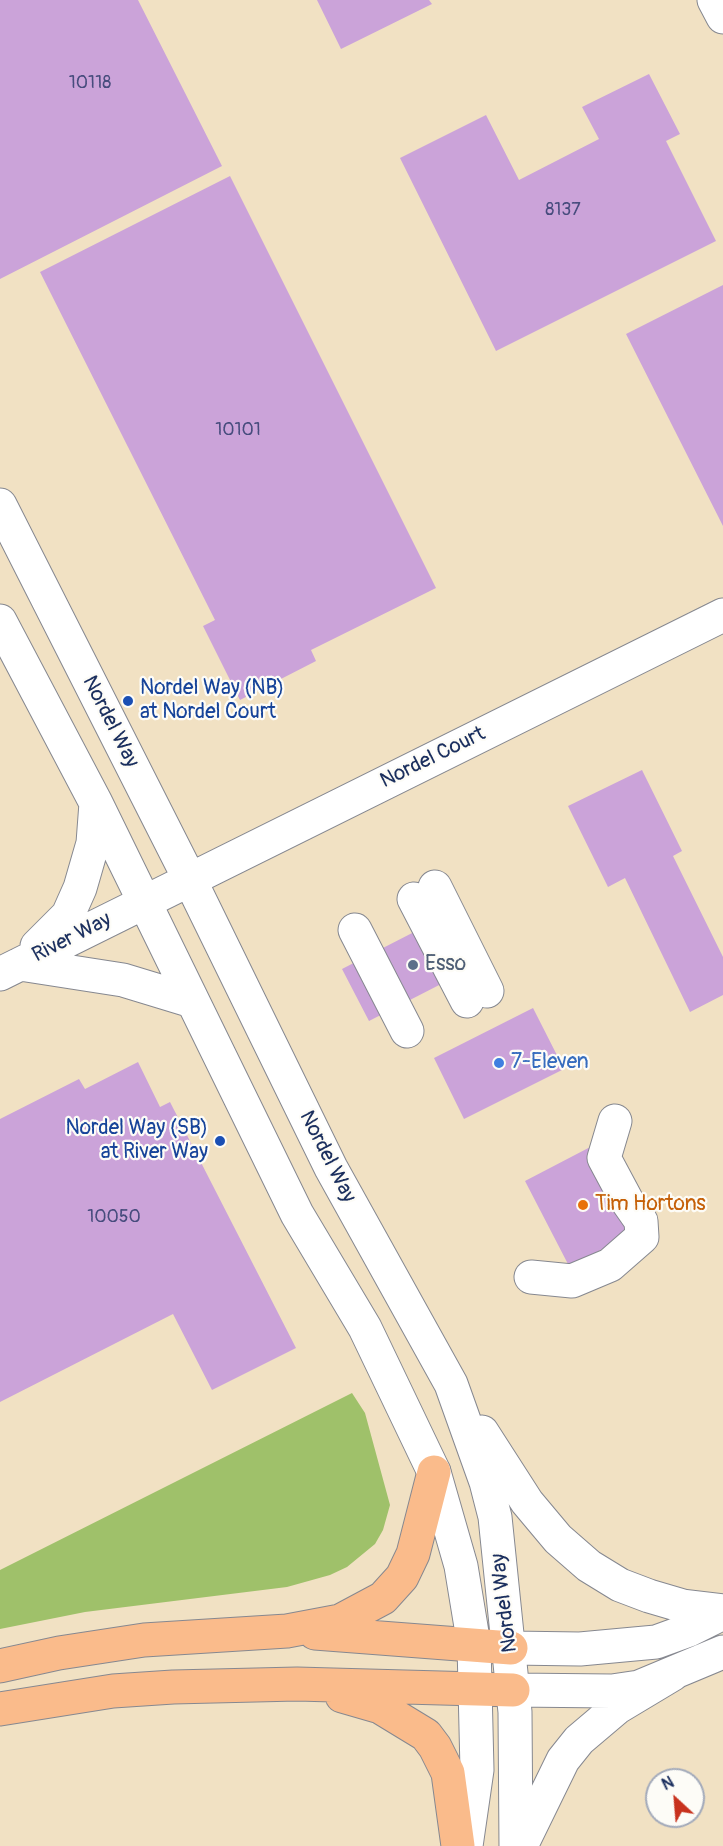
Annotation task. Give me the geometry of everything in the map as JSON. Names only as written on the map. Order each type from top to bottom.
[{"type":"highway","points":[[0,1666],[59,1653],[144,1640],[287,1631],[340,1621],[382,1598],[402,1576],[413,1554],[434,1472]]},
{"type":"highway","points":[[287,1631],[511,1648]]},
{"type":"highway","points":[[297,1684],[380,1707],[426,1735],[435,1747],[451,1786],[458,1846]]},
{"type":"highway","points":[[0,1709],[113,1691],[297,1684],[513,1690]]},
{"type":"street","points":[[714,0],[723,17]]},
{"type":"street","name":"Nordel Way","points":[[0,505],[189,879],[331,1168],[451,1384],[486,1482],[495,1517],[511,1648],[516,1846]]},
{"type":"street","name":"Nordel Way","points":[[0,621],[96,803],[297,1214],[393,1383],[434,1472],[463,1575],[474,1645],[477,1770],[466,1846]]},
{"type":"street","name":"Nordel Court","points":[[144,901],[721,622]]},
{"type":"street","points":[[10,969],[68,915],[80,888],[93,843],[96,803]]},
{"type":"street","name":"River Way","points":[[10,969],[144,901]]},
{"type":"street","points":[[384,914],[437,1016]]},
{"type":"street","points":[[384,914],[437,1016]]},
{"type":"street","points":[[384,914],[437,1016]]},
{"type":"street","points":[[10,969],[123,980],[192,1002]]},
{"type":"street","points":[[531,1277],[572,1281],[610,1265],[642,1237],[641,1221],[627,1201],[604,1158],[615,1121]]},
{"type":"street","points":[[451,1384],[527,1502],[558,1539],[589,1566],[620,1585],[649,1596],[684,1606],[723,1612]]},
{"type":"street","points":[[511,1648],[590,1648],[656,1642],[689,1630],[723,1612]]},
{"type":"street","points":[[513,1690],[612,1691],[639,1687],[723,1652]]},
{"type":"street","points":[[521,1846],[554,1778],[579,1740],[618,1707],[673,1674]]},
{"type":"green space","points":[[352,1393],[365,1413],[390,1505],[383,1530],[375,1544],[347,1567],[330,1575],[287,1587],[85,1612],[0,1629],[0,1570]]},
{"type":"building","points":[[0,0],[138,0],[222,166],[0,279]]},
{"type":"building","points":[[317,0],[429,0],[432,4],[341,49]]},
{"type":"building","points":[[649,74],[680,134],[666,141],[716,241],[496,351],[400,158],[486,115],[519,180],[599,139],[582,107]]},
{"type":"building","points":[[230,176],[436,588],[311,650],[316,661],[240,700],[203,626],[215,620],[40,272]]},
{"type":"building","points":[[723,285],[723,526],[626,334]]},
{"type":"building","points":[[642,770],[682,851],[673,856],[723,957],[723,995],[690,1012],[625,878],[608,887],[568,806]]},
{"type":"building","name":"Esso","points":[[457,910],[484,962],[369,1021],[342,969]]},
{"type":"building","name":"7-Eleven","points":[[533,1008],[564,1069],[464,1119],[434,1058]]},
{"type":"building","points":[[138,1062],[160,1107],[170,1102],[296,1348],[212,1390],[173,1314],[0,1402],[0,1119],[79,1079],[85,1089]]},
{"type":"building","name":"Tim Hortons","points":[[596,1144],[640,1230],[569,1266],[525,1181]]},
{"type":"place","name":"Nordel Way (NB) at Nordel Court","points":[[128,701]]},
{"type":"place","name":"Esso","points":[[413,965]]},
{"type":"place","name":"7-Eleven","points":[[499,1063]]},
{"type":"place","name":"Nordel Way (SB) at River Way","points":[[220,1141]]},
{"type":"place","name":"Tim Hortons","points":[[583,1205]]}]
